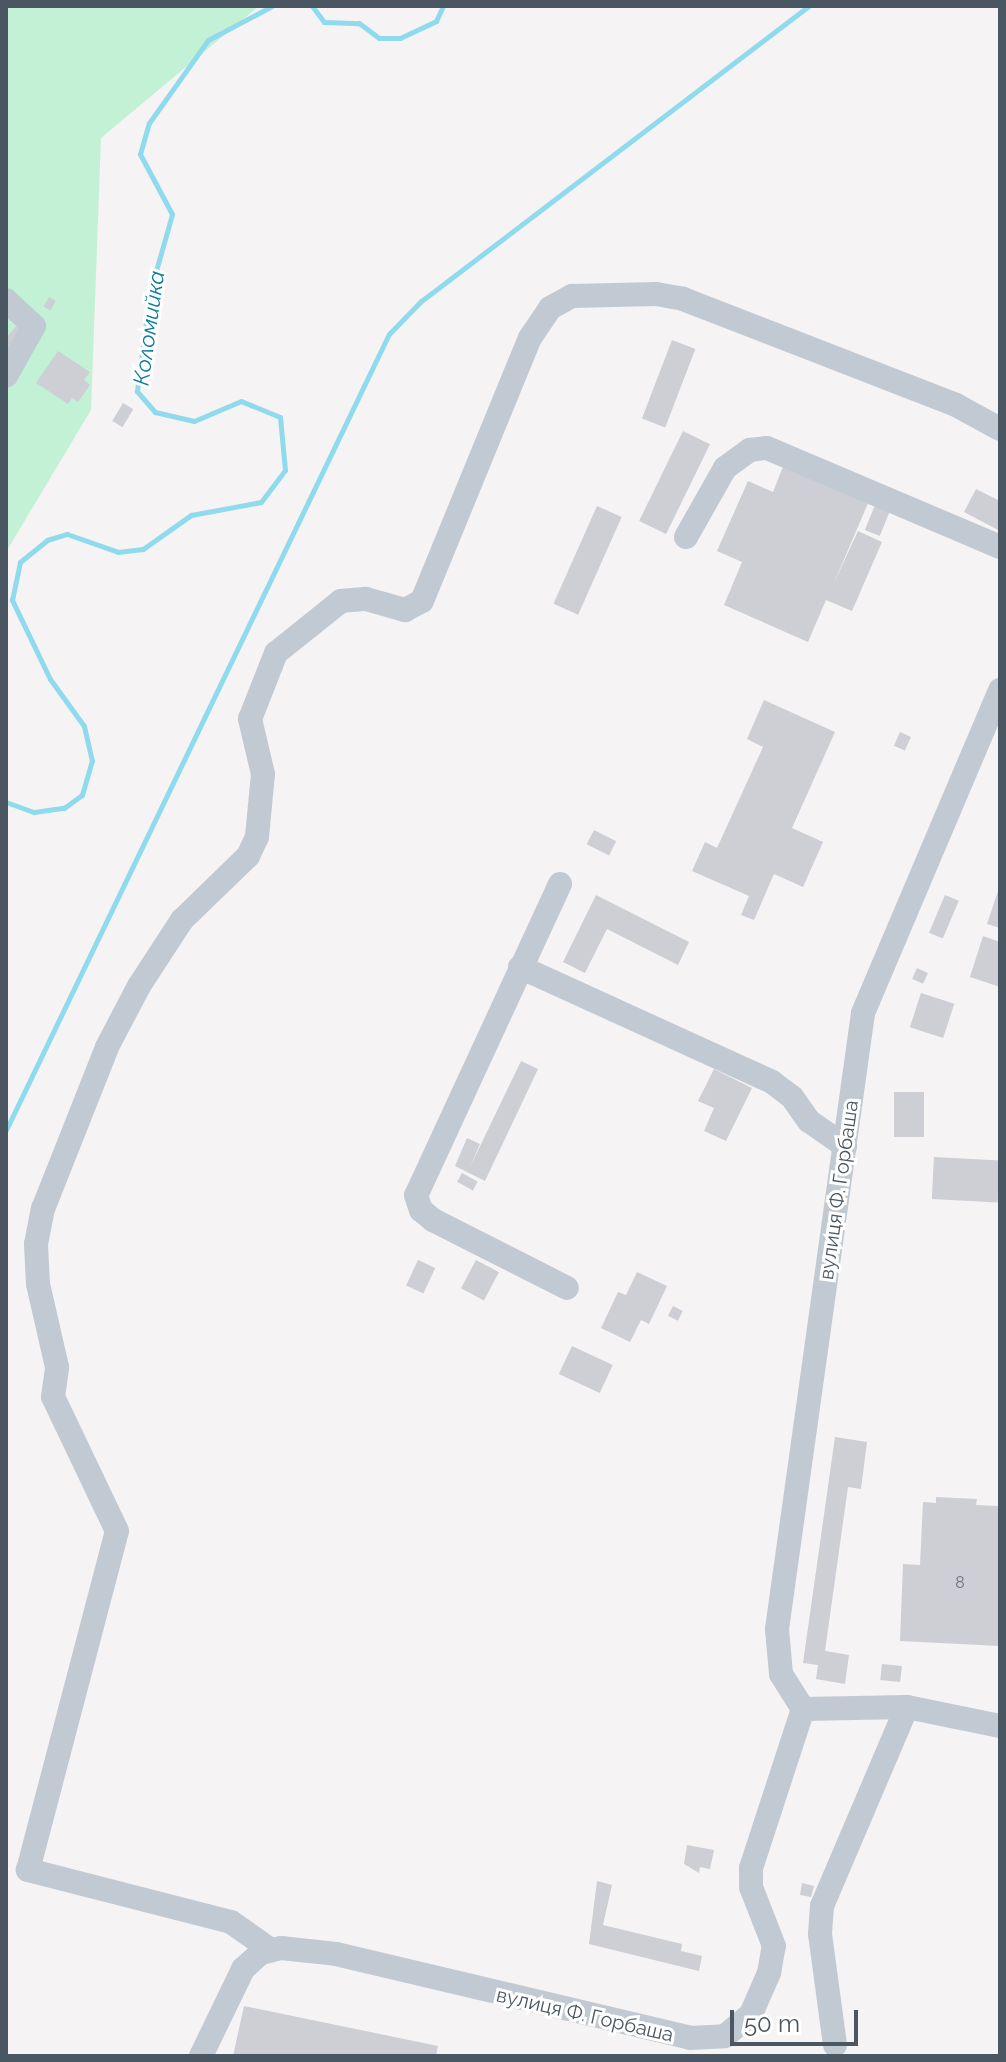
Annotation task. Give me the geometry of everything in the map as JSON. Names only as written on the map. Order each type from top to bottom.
[{"type":"street","points":[[201,2056],[243,1969],[271,1950],[231,1922],[17,1867],[117,1531],[53,1397],[57,1367],[37,1257],[43,1209],[107,1047],[139,986],[182,920],[248,856],[257,837],[263,774],[250,719],[276,653],[341,601],[366,599],[405,610],[422,601],[530,338],[550,308],[572,296],[656,294],[707,306],[956,405],[1000,429]]},
{"type":"street","points":[[6,300],[34,326],[6,376]]},
{"type":"street","points":[[686,537],[725,468],[750,450],[767,448],[1000,547]]},
{"type":"street","name":"вулиця Ф. Горбаша","points":[[271,1950],[336,1954],[690,2038],[725,2036],[751,2014],[773,1960],[773,1935],[753,1892],[751,1868],[803,1709],[781,1674],[777,1629],[865,1003],[1000,690]]},
{"type":"street","points":[[560,884],[416,1195],[421,1210],[433,1220],[567,1288]]},
{"type":"street","points":[[520,967],[772,1082],[792,1097],[809,1121],[845,1146]]},
{"type":"street","points":[[803,1709],[907,1707],[1000,1726]]},
{"type":"street","points":[[835,2045],[820,1934],[822,1906],[907,1707]]},
{"type":"green space","points":[[6,6],[259,6],[101,138],[91,410],[6,552]]},
{"type":"building","points":[[49,297],[56,301],[50,311],[44,307]]},
{"type":"building","points":[[18,324],[27,330],[6,356],[6,338]]},
{"type":"building","points":[[672,340],[695,349],[665,427],[642,418]]},
{"type":"building","points":[[58,351],[90,372],[84,380],[90,385],[78,402],[72,398],[68,404],[36,383]]},
{"type":"building","points":[[123,403],[133,409],[122,427],[112,421]]},
{"type":"building","points":[[683,431],[710,444],[666,534],[639,521]]},
{"type":"building","points":[[784,464],[869,501],[833,585],[858,531],[882,542],[852,611],[826,600],[808,642],[724,605],[742,562],[717,551],[748,481],[773,492]]},
{"type":"building","points":[[976,489],[1000,501],[1000,531],[964,512]]},
{"type":"building","points":[[875,505],[890,511],[880,536],[865,530]]},
{"type":"building","points":[[597,506],[622,517],[578,615],[553,604]]},
{"type":"building","points":[[764,700],[835,732],[792,828],[823,842],[803,887],[774,874],[754,920],[741,915],[749,896],[692,871],[705,842],[717,848],[763,747],[747,739]]},
{"type":"building","points":[[900,732],[911,737],[905,751],[894,746]]},
{"type":"building","points":[[594,830],[616,841],[609,856],[587,844]]},
{"type":"building","points":[[1000,888],[1000,928],[987,924]]},
{"type":"building","points":[[596,895],[689,942],[678,965],[607,929],[585,973],[563,962]]},
{"type":"building","points":[[945,895],[959,901],[943,939],[929,933]]},
{"type":"building","points":[[983,936],[1000,942],[1000,987],[970,977]]},
{"type":"building","points":[[917,968],[928,973],[923,984],[912,979]]},
{"type":"building","points":[[921,993],[954,1004],[943,1038],[910,1027]]},
{"type":"building","points":[[521,1061],[538,1069],[485,1181],[455,1166],[467,1138],[480,1144],[470,1167]]},
{"type":"building","points":[[714,1069],[752,1088],[726,1141],[704,1131],[714,1108],[698,1101]]},
{"type":"building","points":[[894,1092],[924,1092],[924,1137],[894,1137]]},
{"type":"building","points":[[934,1157],[1000,1160],[998,1202],[932,1199]]},
{"type":"building","points":[[462,1173],[478,1182],[473,1190],[457,1182]]},
{"type":"building","points":[[418,1260],[435,1268],[423,1293],[406,1285]]},
{"type":"building","points":[[476,1260],[499,1272],[484,1300],[461,1288]]},
{"type":"building","points":[[637,1272],[667,1286],[649,1324],[641,1320],[630,1342],[601,1328],[618,1292],[626,1295]]},
{"type":"building","points":[[673,1306],[683,1311],[678,1321],[668,1316]]},
{"type":"building","points":[[572,1346],[613,1365],[600,1393],[559,1374]]},
{"type":"building","points":[[835,1437],[867,1442],[861,1489],[848,1487],[825,1651],[849,1655],[845,1684],[816,1679],[818,1665],[803,1663]]},
{"type":"building","points":[[936,1497],[977,1499],[976,1505],[1000,1506],[1000,1646],[900,1641],[903,1564],[920,1565],[923,1502],[936,1503]]},
{"type":"building","points":[[882,1664],[902,1666],[900,1682],[880,1680]]},
{"type":"building","points":[[687,1845],[714,1850],[710,1869],[700,1867],[699,1873],[684,1864]]},
{"type":"building","points":[[597,1881],[612,1885],[603,1925],[682,1944],[681,1951],[702,1956],[699,1971],[589,1944]]},
{"type":"building","points":[[802,1883],[814,1886],[811,1897],[800,1895]]},
{"type":"building","points":[[244,2006],[438,2046],[436,2056],[233,2056]]},
{"type":"waterway","name":"Коломийка","points":[[6,802],[34,812],[64,808],[82,795],[92,761],[84,726],[50,679],[12,600],[20,562],[47,540],[67,534],[118,552],[143,549],[191,515],[261,502],[285,470],[280,417],[241,401],[194,421],[155,412],[137,391],[150,292],[172,214],[140,154],[149,123],[208,40],[272,6]]},
{"type":"waterway","name":"Коломийка","points":[[312,6],[324,22],[359,23],[379,38],[400,38],[436,21],[443,6]]},
{"type":"waterway","points":[[6,1130],[389,334],[420,302],[809,6]]}]
